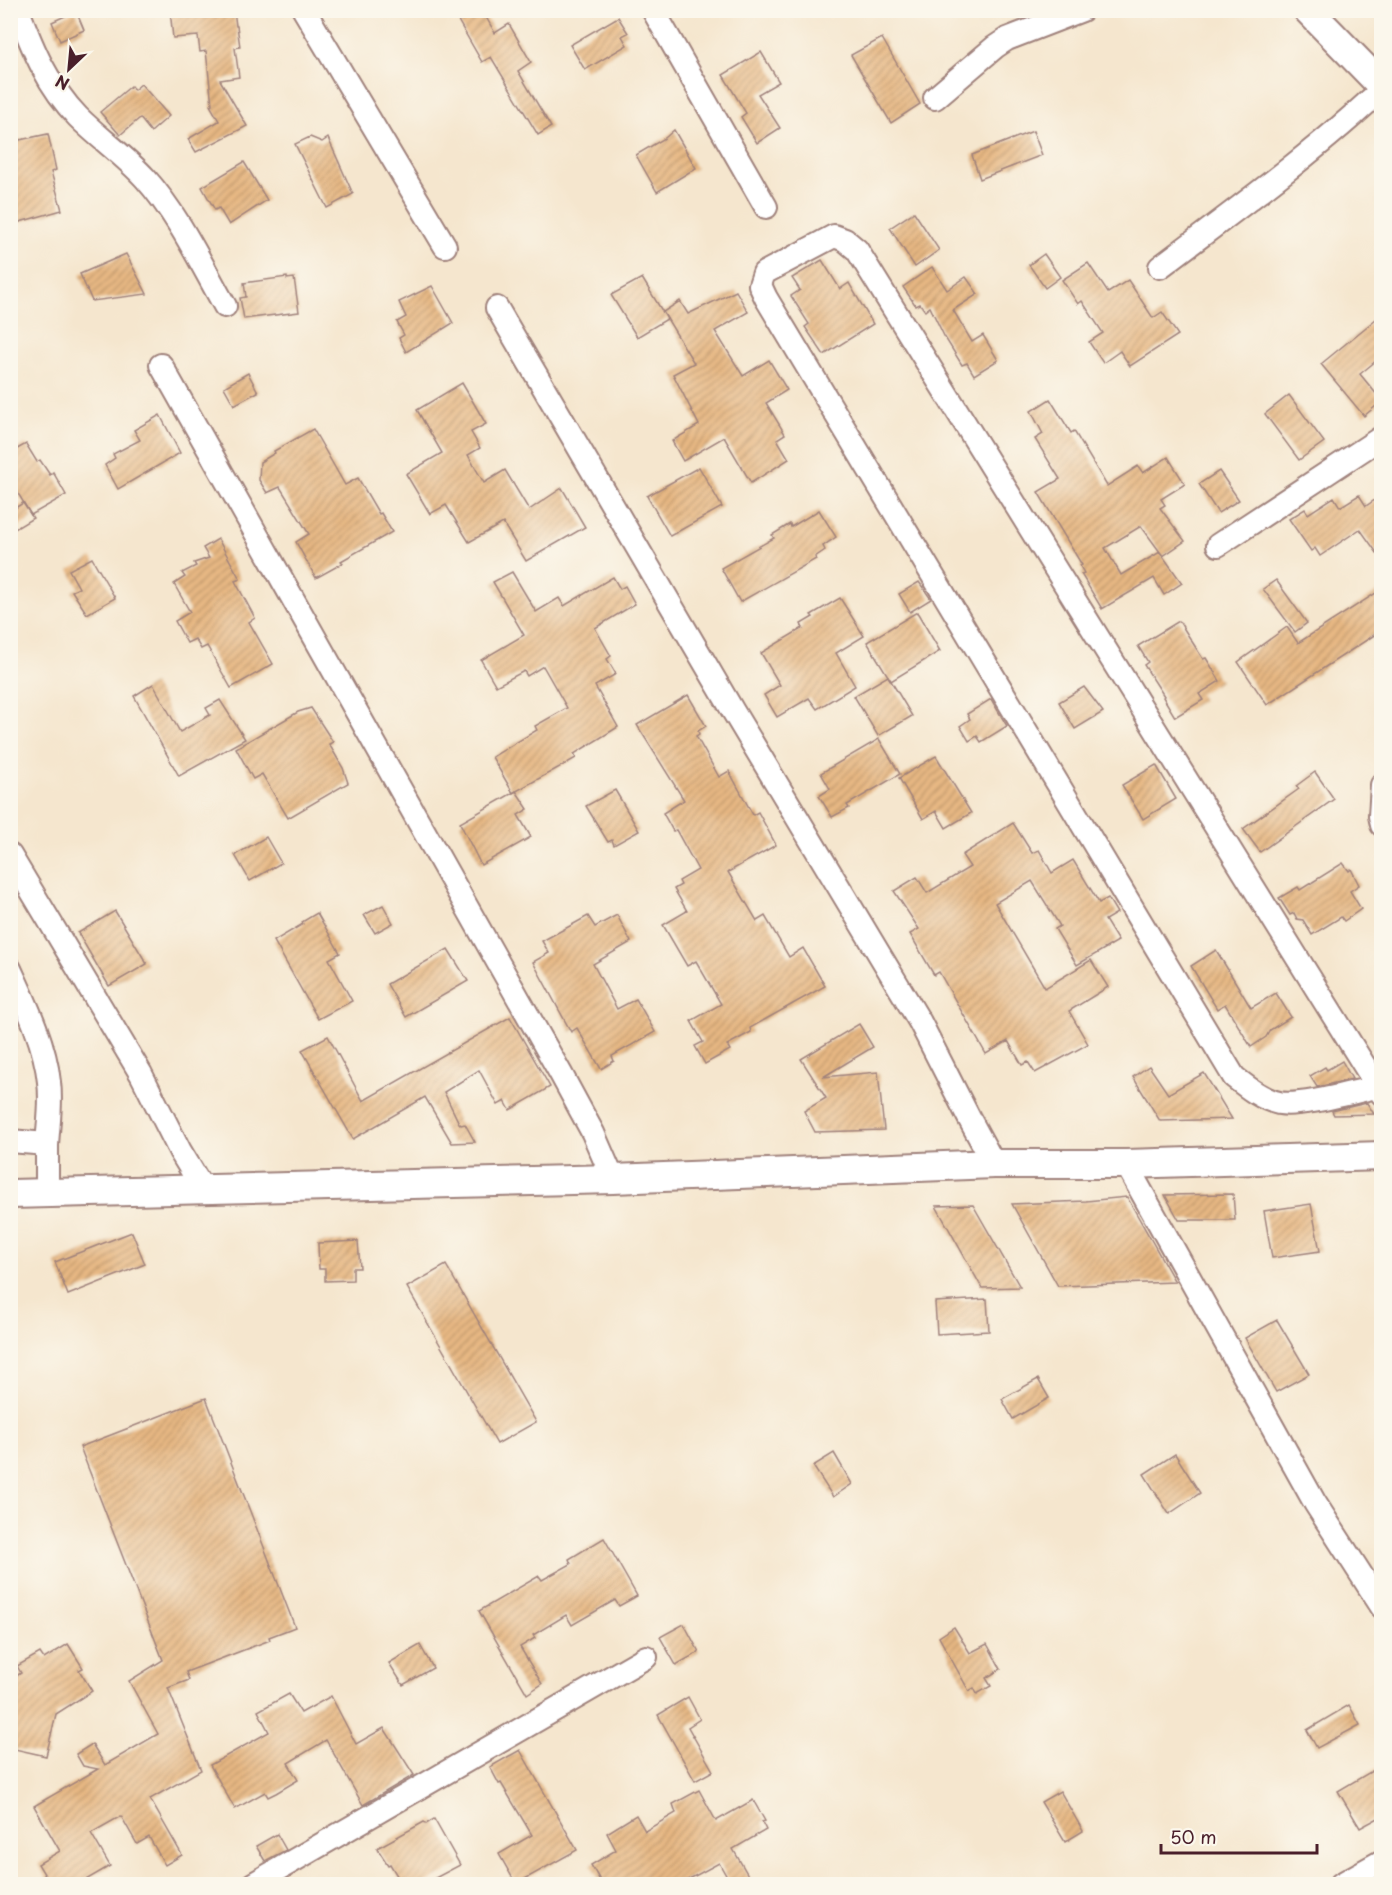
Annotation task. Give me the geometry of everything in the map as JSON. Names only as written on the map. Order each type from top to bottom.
[{"type":"street","points":[[18,10],[35,56],[46,76],[76,115],[130,163],[161,198],[177,221],[225,306]]},
{"type":"street","points":[[304,10],[445,246]]},
{"type":"street","points":[[653,10],[766,207]]},
{"type":"street","points":[[1160,267],[1258,193],[1382,87],[1308,10]]},
{"type":"street","points":[[935,98],[995,46],[1069,13]]},
{"type":"street","points":[[834,236],[845,240],[857,250],[1379,1091],[1314,1101],[1280,1103],[1253,1092],[1234,1077],[766,298],[760,285],[764,273],[834,236]]},
{"type":"street","points":[[497,308],[738,721],[920,1022],[994,1164]]},
{"type":"street","points":[[161,365],[561,1074],[593,1133],[613,1179]]},
{"type":"street","points":[[1218,545],[1382,437]]},
{"type":"street","points":[[1382,784],[1380,816],[1382,825]]},
{"type":"street","points":[[10,855],[141,1074],[180,1151],[203,1189]]},
{"type":"street","points":[[10,969],[28,1007],[45,1057],[49,1080],[51,1104],[47,1144],[47,1193]]},
{"type":"street","points":[[10,1141],[47,1144]]},
{"type":"street","points":[[10,1194],[613,1179],[994,1164],[1126,1164],[1382,1156]]},
{"type":"street","points":[[1126,1164],[1315,1503],[1382,1607]]},
{"type":"street","points":[[253,1884],[646,1657]]},
{"type":"street","points":[[1341,1884],[1382,1861]]},
{"type":"building","points":[[170,10],[234,10],[237,26],[240,47],[235,48],[239,77],[220,80],[247,126],[196,152],[188,139],[219,121],[210,105],[212,104],[206,51],[200,52],[198,36],[173,38]]},
{"type":"building","points":[[452,10],[482,10],[495,33],[509,24],[531,62],[518,71],[551,127],[538,135],[491,57],[482,62]]},
{"type":"building","points":[[76,11],[84,30],[60,41],[52,22]]},
{"type":"building","points":[[618,17],[628,33],[622,36],[627,45],[585,70],[570,45]]},
{"type":"building","points":[[882,38],[920,104],[891,123],[851,55]]},
{"type":"building","points":[[761,52],[779,82],[758,94],[780,128],[757,143],[741,117],[746,113],[723,75]]},
{"type":"building","points":[[141,84],[169,116],[151,132],[140,118],[120,135],[100,112],[131,86],[134,90]]},
{"type":"building","points":[[674,130],[696,168],[657,192],[636,155]]},
{"type":"building","points":[[1033,131],[1042,155],[980,179],[972,155]]},
{"type":"building","points":[[48,134],[56,170],[51,172],[62,210],[16,223],[10,201],[10,142]]},
{"type":"building","points":[[310,137],[322,142],[328,138],[353,194],[327,208],[295,144]]},
{"type":"building","points":[[244,162],[267,200],[229,225],[219,208],[215,210],[202,187]]},
{"type":"building","points":[[914,212],[939,250],[915,267],[890,228]]},
{"type":"building","points":[[126,254],[147,294],[92,301],[80,274]]},
{"type":"building","points":[[1044,254],[1060,277],[1045,288],[1029,265]]},
{"type":"building","points":[[822,260],[840,289],[849,283],[873,324],[824,355],[805,327],[809,324],[791,296],[800,290],[792,278]]},
{"type":"building","points":[[1088,263],[1108,293],[1128,280],[1153,318],[1162,312],[1178,335],[1130,366],[1120,351],[1103,363],[1089,342],[1103,333],[1082,301],[1078,304],[1062,280]]},
{"type":"building","points":[[932,267],[947,290],[966,277],[978,294],[953,310],[972,342],[983,335],[998,360],[974,375],[967,363],[962,365],[930,307],[925,311],[920,304],[916,306],[903,287]]},
{"type":"building","points":[[287,277],[287,279],[294,278],[299,312],[244,319],[240,298],[246,297],[244,283]]},
{"type":"building","points":[[642,278],[667,319],[637,337],[611,295]]},
{"type":"building","points":[[432,286],[453,323],[406,352],[399,338],[404,335],[397,322],[406,317],[399,302]]},
{"type":"building","points":[[736,291],[748,312],[715,331],[743,376],[769,360],[787,390],[766,403],[785,434],[777,439],[789,459],[751,483],[724,437],[683,461],[672,441],[699,425],[673,374],[694,363],[663,312],[680,301],[688,314]]},
{"type":"building","points":[[1382,314],[1382,356],[1360,374],[1382,401],[1364,416],[1321,364]]},
{"type":"building","points":[[248,373],[258,392],[234,405],[224,387]]},
{"type":"building","points":[[462,383],[486,424],[471,432],[480,448],[468,455],[484,483],[505,470],[529,510],[562,488],[585,527],[526,561],[503,523],[469,542],[446,505],[430,514],[406,474],[442,453],[417,410]]},
{"type":"building","points":[[1289,395],[1324,442],[1299,460],[1265,414]]},
{"type":"building","points":[[1050,399],[1071,433],[1074,431],[1107,486],[1138,466],[1143,473],[1168,457],[1185,484],[1161,499],[1165,505],[1160,508],[1185,541],[1163,556],[1141,526],[1105,548],[1121,575],[1160,552],[1182,583],[1164,595],[1154,578],[1102,609],[1081,574],[1084,573],[1080,566],[1082,565],[1038,492],[1060,479],[1035,439],[1043,434],[1031,411]]},
{"type":"building","points":[[160,415],[180,453],[118,489],[105,465],[115,458],[113,454],[140,440],[134,430]]},
{"type":"building","points":[[313,429],[345,485],[358,478],[392,532],[316,578],[296,542],[309,534],[280,487],[267,493],[259,480],[260,462],[275,453],[274,451]]},
{"type":"building","points":[[26,444],[37,462],[40,460],[50,475],[53,472],[66,495],[31,515],[10,480],[10,453]]},
{"type":"building","points":[[699,467],[722,507],[670,536],[647,496]]},
{"type":"building","points":[[1219,471],[1239,500],[1218,513],[1199,484]]},
{"type":"building","points":[[1359,495],[1366,506],[1382,495],[1382,560],[1360,529],[1320,556],[1315,548],[1311,551],[1289,519],[1305,509],[1308,514],[1334,497],[1340,507]]},
{"type":"building","points":[[23,503],[33,518],[10,532],[10,511]]},
{"type":"building","points":[[819,510],[836,537],[823,546],[825,550],[815,557],[816,559],[740,602],[721,568],[774,538],[772,535],[790,524],[791,527]]},
{"type":"building","points":[[218,539],[240,579],[235,581],[255,618],[249,622],[273,664],[231,688],[207,646],[201,649],[195,639],[187,643],[175,621],[190,612],[174,584],[185,577],[182,573],[196,566],[194,563],[209,558],[203,548]]},
{"type":"building","points":[[92,558],[115,598],[87,614],[72,591],[79,588],[69,570]]},
{"type":"building","points":[[512,572],[536,612],[559,598],[564,606],[613,577],[620,589],[625,586],[635,604],[595,628],[611,656],[607,659],[616,674],[595,686],[618,727],[574,754],[576,758],[513,793],[492,757],[537,730],[535,726],[567,708],[543,666],[527,676],[524,671],[496,686],[481,660],[524,635],[493,582]]},
{"type":"building","points":[[1276,580],[1307,623],[1295,632],[1263,589]]},
{"type":"building","points":[[919,582],[931,599],[910,612],[899,594]]},
{"type":"building","points":[[1382,589],[1382,630],[1267,705],[1238,662],[1287,627],[1298,643]]},
{"type":"building","points":[[840,598],[864,636],[836,653],[855,686],[817,709],[809,698],[777,717],[764,695],[780,685],[761,653],[803,628],[801,624],[813,617],[811,615]]},
{"type":"building","points":[[917,612],[940,651],[891,681],[867,642]]},
{"type":"building","points":[[1179,621],[1220,681],[1199,694],[1203,700],[1175,717],[1144,665],[1148,662],[1138,646]]},
{"type":"building","points":[[888,676],[912,716],[878,736],[854,696]]},
{"type":"building","points":[[153,684],[180,732],[210,715],[206,708],[220,700],[245,739],[179,776],[134,696]]},
{"type":"building","points":[[1084,687],[1103,712],[1075,729],[1059,702]]},
{"type":"building","points":[[688,695],[706,726],[698,731],[699,734],[696,736],[719,777],[729,771],[753,815],[758,812],[776,845],[728,872],[757,921],[765,916],[789,957],[803,948],[825,986],[750,1028],[751,1032],[727,1045],[730,1050],[705,1064],[695,1046],[703,1042],[691,1021],[721,1004],[696,961],[687,966],[663,925],[687,911],[674,889],[681,885],[679,881],[698,870],[676,830],[673,831],[663,813],[684,800],[637,725]]},
{"type":"building","points":[[991,699],[1007,726],[981,742],[977,736],[969,741],[960,726],[970,719],[967,714]]},
{"type":"building","points":[[311,708],[333,742],[329,744],[343,768],[348,783],[288,818],[262,774],[253,779],[236,748],[298,712]]},
{"type":"building","points":[[879,739],[900,774],[847,805],[849,808],[832,817],[819,796],[830,789],[821,773]]},
{"type":"building","points":[[936,756],[971,813],[946,828],[936,811],[923,819],[899,778]]},
{"type":"building","points":[[1156,765],[1176,799],[1143,819],[1122,785]]},
{"type":"building","points":[[1315,772],[1334,799],[1260,852],[1243,829],[1299,789],[1296,786]]},
{"type":"building","points":[[615,790],[639,831],[614,845],[612,840],[608,842],[586,806]]},
{"type":"building","points":[[516,791],[528,809],[518,815],[531,837],[481,865],[460,823]]},
{"type":"building","points":[[1013,823],[1032,853],[1039,850],[1052,873],[1073,860],[1099,903],[1108,898],[1117,913],[1105,920],[1118,941],[1077,965],[1055,929],[1060,926],[1032,881],[995,903],[1045,988],[1091,960],[1108,987],[1069,1011],[1088,1044],[1035,1073],[1028,1062],[1022,1065],[1008,1041],[986,1054],[939,972],[934,975],[910,934],[919,929],[894,891],[917,877],[927,893],[970,867],[962,855]]},
{"type":"building","points":[[266,837],[281,863],[250,881],[235,855]]},
{"type":"building","points":[[1343,863],[1349,871],[1351,869],[1359,885],[1350,891],[1361,909],[1344,921],[1341,917],[1312,935],[1303,920],[1297,919],[1294,913],[1290,915],[1279,898],[1298,887],[1300,890]]},
{"type":"building","points":[[383,905],[393,923],[375,933],[364,915]]},
{"type":"building","points":[[115,911],[147,964],[109,986],[78,933]]},
{"type":"building","points":[[317,913],[340,953],[329,959],[352,1001],[318,1019],[274,941]]},
{"type":"building","points":[[617,915],[631,942],[593,964],[617,1009],[636,999],[655,1032],[612,1056],[614,1061],[601,1069],[577,1028],[571,1032],[533,962],[549,953],[542,941],[588,916],[595,927]]},
{"type":"building","points":[[448,949],[468,981],[406,1017],[387,984]]},
{"type":"building","points":[[1216,950],[1251,1008],[1276,993],[1291,1017],[1270,1030],[1266,1037],[1251,1047],[1225,1004],[1217,1009],[1191,966]]},
{"type":"building","points":[[510,1017],[550,1087],[510,1110],[505,1101],[498,1105],[479,1070],[444,1092],[459,1123],[465,1124],[475,1142],[452,1143],[425,1097],[353,1139],[302,1050],[328,1036],[363,1101]]},
{"type":"building","points":[[859,1024],[873,1047],[823,1077],[878,1072],[884,1130],[815,1132],[804,1111],[826,1098],[801,1059]]},
{"type":"building","points":[[1342,1061],[1352,1079],[1317,1087],[1310,1076]]},
{"type":"building","points":[[1149,1066],[1168,1094],[1204,1073],[1232,1119],[1160,1121],[1133,1077]]},
{"type":"building","points":[[1367,1103],[1374,1114],[1334,1115],[1332,1111]]},
{"type":"building","points":[[1233,1194],[1235,1220],[1179,1220],[1165,1195]]},
{"type":"building","points":[[1127,1197],[1175,1282],[1058,1286],[1012,1204],[1086,1201]]},
{"type":"building","points":[[1311,1204],[1320,1251],[1272,1258],[1264,1211]]},
{"type":"building","points":[[973,1205],[1020,1287],[982,1288],[936,1206]]},
{"type":"building","points":[[132,1232],[145,1264],[68,1295],[55,1262]]},
{"type":"building","points":[[358,1241],[360,1268],[353,1268],[353,1280],[325,1281],[325,1269],[319,1269],[318,1243]]},
{"type":"building","points":[[446,1265],[536,1422],[497,1444],[407,1287]]},
{"type":"building","points":[[987,1299],[989,1331],[937,1334],[935,1302]]},
{"type":"building","points":[[1277,1320],[1309,1374],[1276,1392],[1245,1338]]},
{"type":"building","points":[[1038,1379],[1049,1398],[1013,1419],[1002,1399]]},
{"type":"building","points":[[206,1398],[295,1627],[269,1637],[270,1640],[186,1672],[189,1680],[168,1688],[201,1770],[150,1799],[182,1855],[165,1865],[149,1837],[137,1844],[121,1816],[91,1833],[110,1866],[79,1884],[50,1884],[38,1864],[60,1851],[34,1806],[98,1769],[83,1766],[76,1754],[92,1744],[105,1765],[158,1734],[129,1681],[163,1660],[80,1447]]},
{"type":"building","points":[[834,1453],[852,1484],[833,1497],[813,1466]]},
{"type":"building","points":[[1175,1454],[1200,1493],[1169,1514],[1144,1474]]},
{"type":"building","points":[[604,1538],[637,1596],[619,1606],[615,1600],[572,1625],[566,1615],[533,1635],[535,1638],[520,1647],[542,1684],[527,1694],[479,1611],[539,1576],[542,1580],[571,1564],[569,1559]]},
{"type":"building","points":[[684,1624],[699,1652],[676,1665],[660,1637]]},
{"type":"building","points":[[954,1627],[970,1653],[987,1644],[1001,1669],[986,1678],[991,1686],[977,1694],[974,1688],[969,1691],[939,1637]]},
{"type":"building","points":[[68,1644],[83,1668],[79,1670],[92,1691],[56,1714],[46,1756],[10,1748],[10,1680],[21,1673],[17,1666],[40,1653],[44,1659]]},
{"type":"building","points":[[420,1645],[433,1668],[403,1685],[389,1663]]},
{"type":"building","points":[[289,1694],[301,1713],[331,1696],[356,1744],[384,1728],[414,1775],[363,1805],[326,1740],[288,1763],[298,1780],[268,1797],[265,1792],[235,1809],[210,1765],[269,1732],[258,1711]]},
{"type":"building","points":[[688,1697],[700,1719],[688,1727],[713,1771],[695,1781],[658,1715]]},
{"type":"building","points":[[1349,1705],[1360,1725],[1317,1748],[1307,1730]]},
{"type":"building","points":[[520,1750],[577,1850],[516,1884],[499,1854],[532,1835],[490,1767]]},
{"type":"building","points":[[1382,1765],[1382,1816],[1360,1828],[1338,1791]]},
{"type":"building","points":[[699,1790],[716,1821],[753,1800],[765,1821],[762,1822],[766,1830],[733,1849],[753,1884],[731,1884],[719,1863],[680,1884],[602,1884],[591,1865],[616,1850],[607,1833],[636,1815],[645,1831],[676,1813],[673,1804]]},
{"type":"building","points":[[1060,1791],[1083,1831],[1065,1842],[1041,1802]]},
{"type":"building","points":[[434,1819],[460,1865],[424,1884],[402,1884],[377,1848],[424,1822],[426,1824]]},
{"type":"building","points":[[277,1834],[286,1850],[265,1861],[256,1846]]}]
